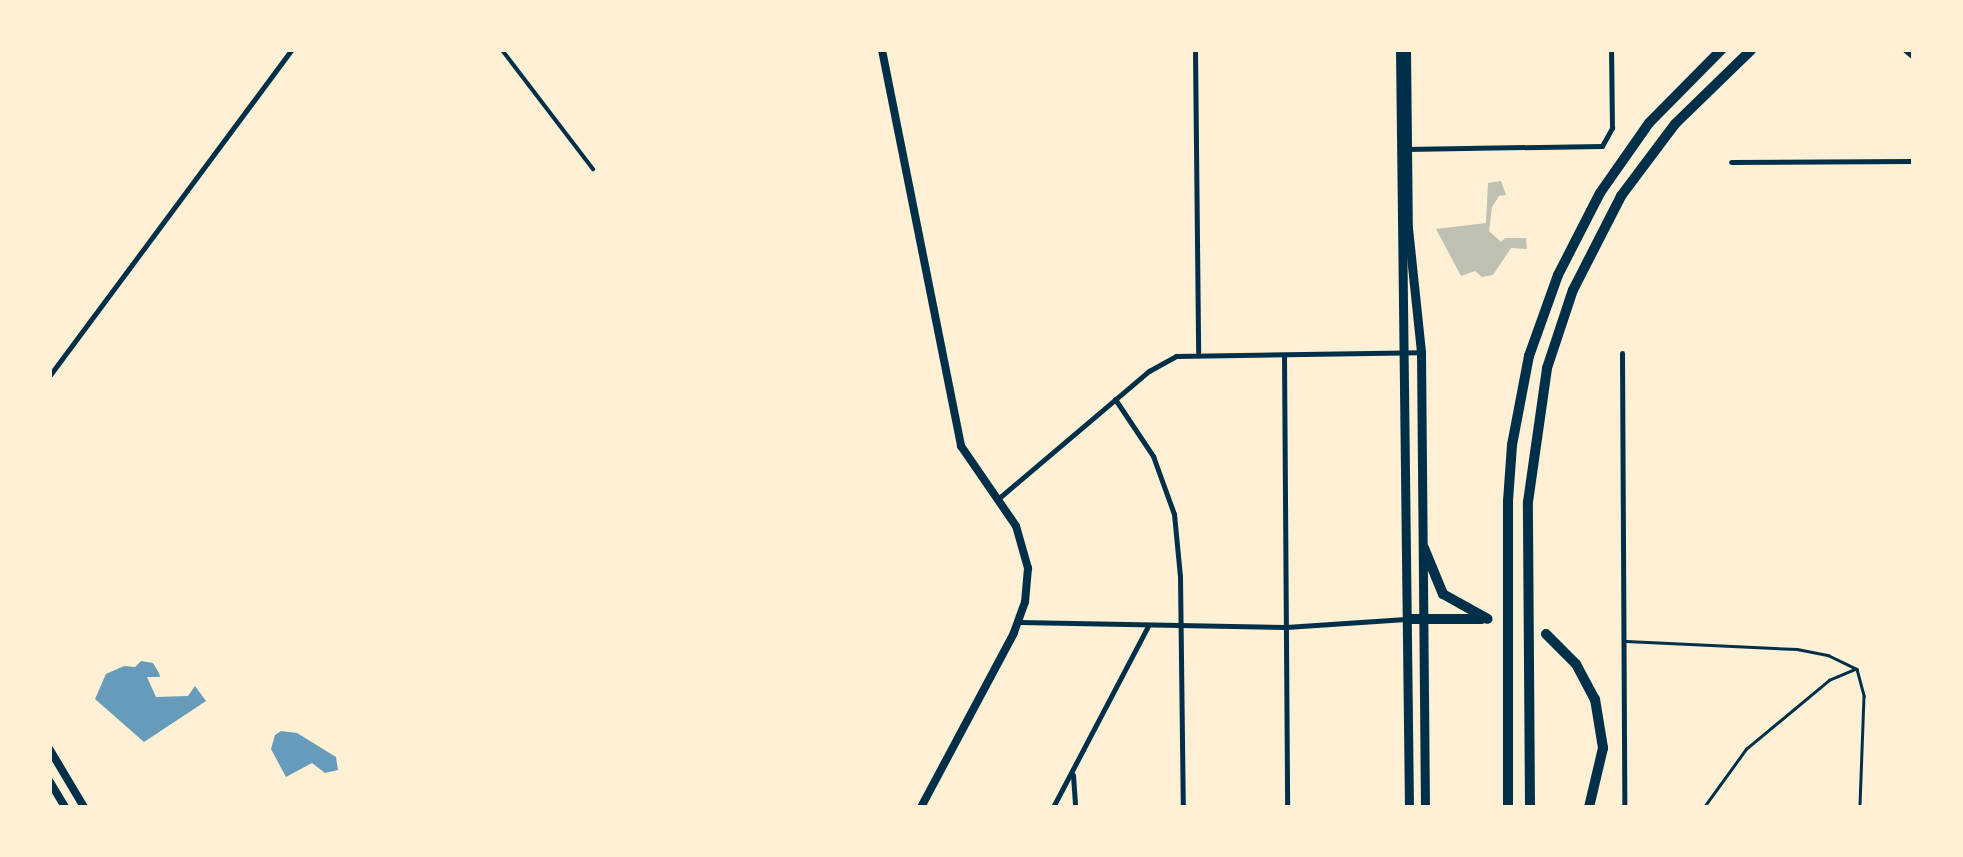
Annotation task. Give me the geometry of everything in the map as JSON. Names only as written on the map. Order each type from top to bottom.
[{"type":"highway","points":[[1508,807],[1506,592],[1516,420],[1535,336],[1584,220],[1625,155],[1668,102],[1721,50]]},
{"type":"highway","points":[[1530,807],[1526,607],[1534,435],[1547,368],[1573,290],[1606,221],[1646,159],[1692,106],[1751,50]]},
{"type":"highway","points":[[1408,619],[1491,619],[1443,594],[1424,548]]},
{"type":"highway","points":[[1546,634],[1576,664],[1595,699],[1603,748],[1589,807]]},
{"type":"main road","points":[[882,50],[961,446],[1016,526],[1027,559],[1028,583],[1020,622],[921,807]]},
{"type":"main road","points":[[1403,50],[1409,807]]},
{"type":"main road","points":[[1404,149],[1409,248],[1421,352],[1425,807]]},
{"type":"main road","points":[[50,750],[84,807]]},
{"type":"main road","points":[[50,782],[65,807]]},
{"type":"street","points":[[50,375],[291,50]]},
{"type":"street","points":[[502,50],[592,168]]},
{"type":"street","points":[[1195,50],[1198,352]]},
{"type":"street","points":[[1404,149],[1598,148],[1607,142],[1612,128],[1611,50]]},
{"type":"street","points":[[1905,50],[1913,56]]},
{"type":"street","points":[[1731,162],[1913,160]]},
{"type":"street","points":[[998,498],[1158,364],[1198,352],[1421,352]]},
{"type":"street","points":[[1622,353],[1624,807]]},
{"type":"street","points":[[1284,355],[1286,807]]},
{"type":"street","points":[[1115,399],[1144,439],[1171,498],[1180,552],[1182,807]]},
{"type":"street","points":[[1020,622],[1286,627],[1408,619]]},
{"type":"street","points":[[1053,807],[1148,626]]},
{"type":"street","points":[[1073,771],[1075,807]]},
{"type":"lane","points":[[1624,640],[1797,649],[1828,655],[1857,668]]},
{"type":"lane","points":[[1704,807],[1746,749],[1828,680],[1857,668]]},
{"type":"lane","points":[[1857,668],[1864,696],[1860,807]]},
{"type":"water","points":[[141,661],[153,663],[159,673],[160,677],[147,677],[156,697],[188,696],[195,686],[206,701],[144,742],[95,699],[106,674],[124,666],[135,667]]},
{"type":"water","points":[[281,731],[297,733],[336,757],[338,770],[325,773],[312,763],[286,777],[271,749],[275,735]]},
{"type":"building","points":[[1501,181],[1506,195],[1499,196],[1492,207],[1489,231],[1501,242],[1505,238],[1526,238],[1527,249],[1511,248],[1493,275],[1482,277],[1475,271],[1461,276],[1436,229],[1486,223],[1488,183]]}]
